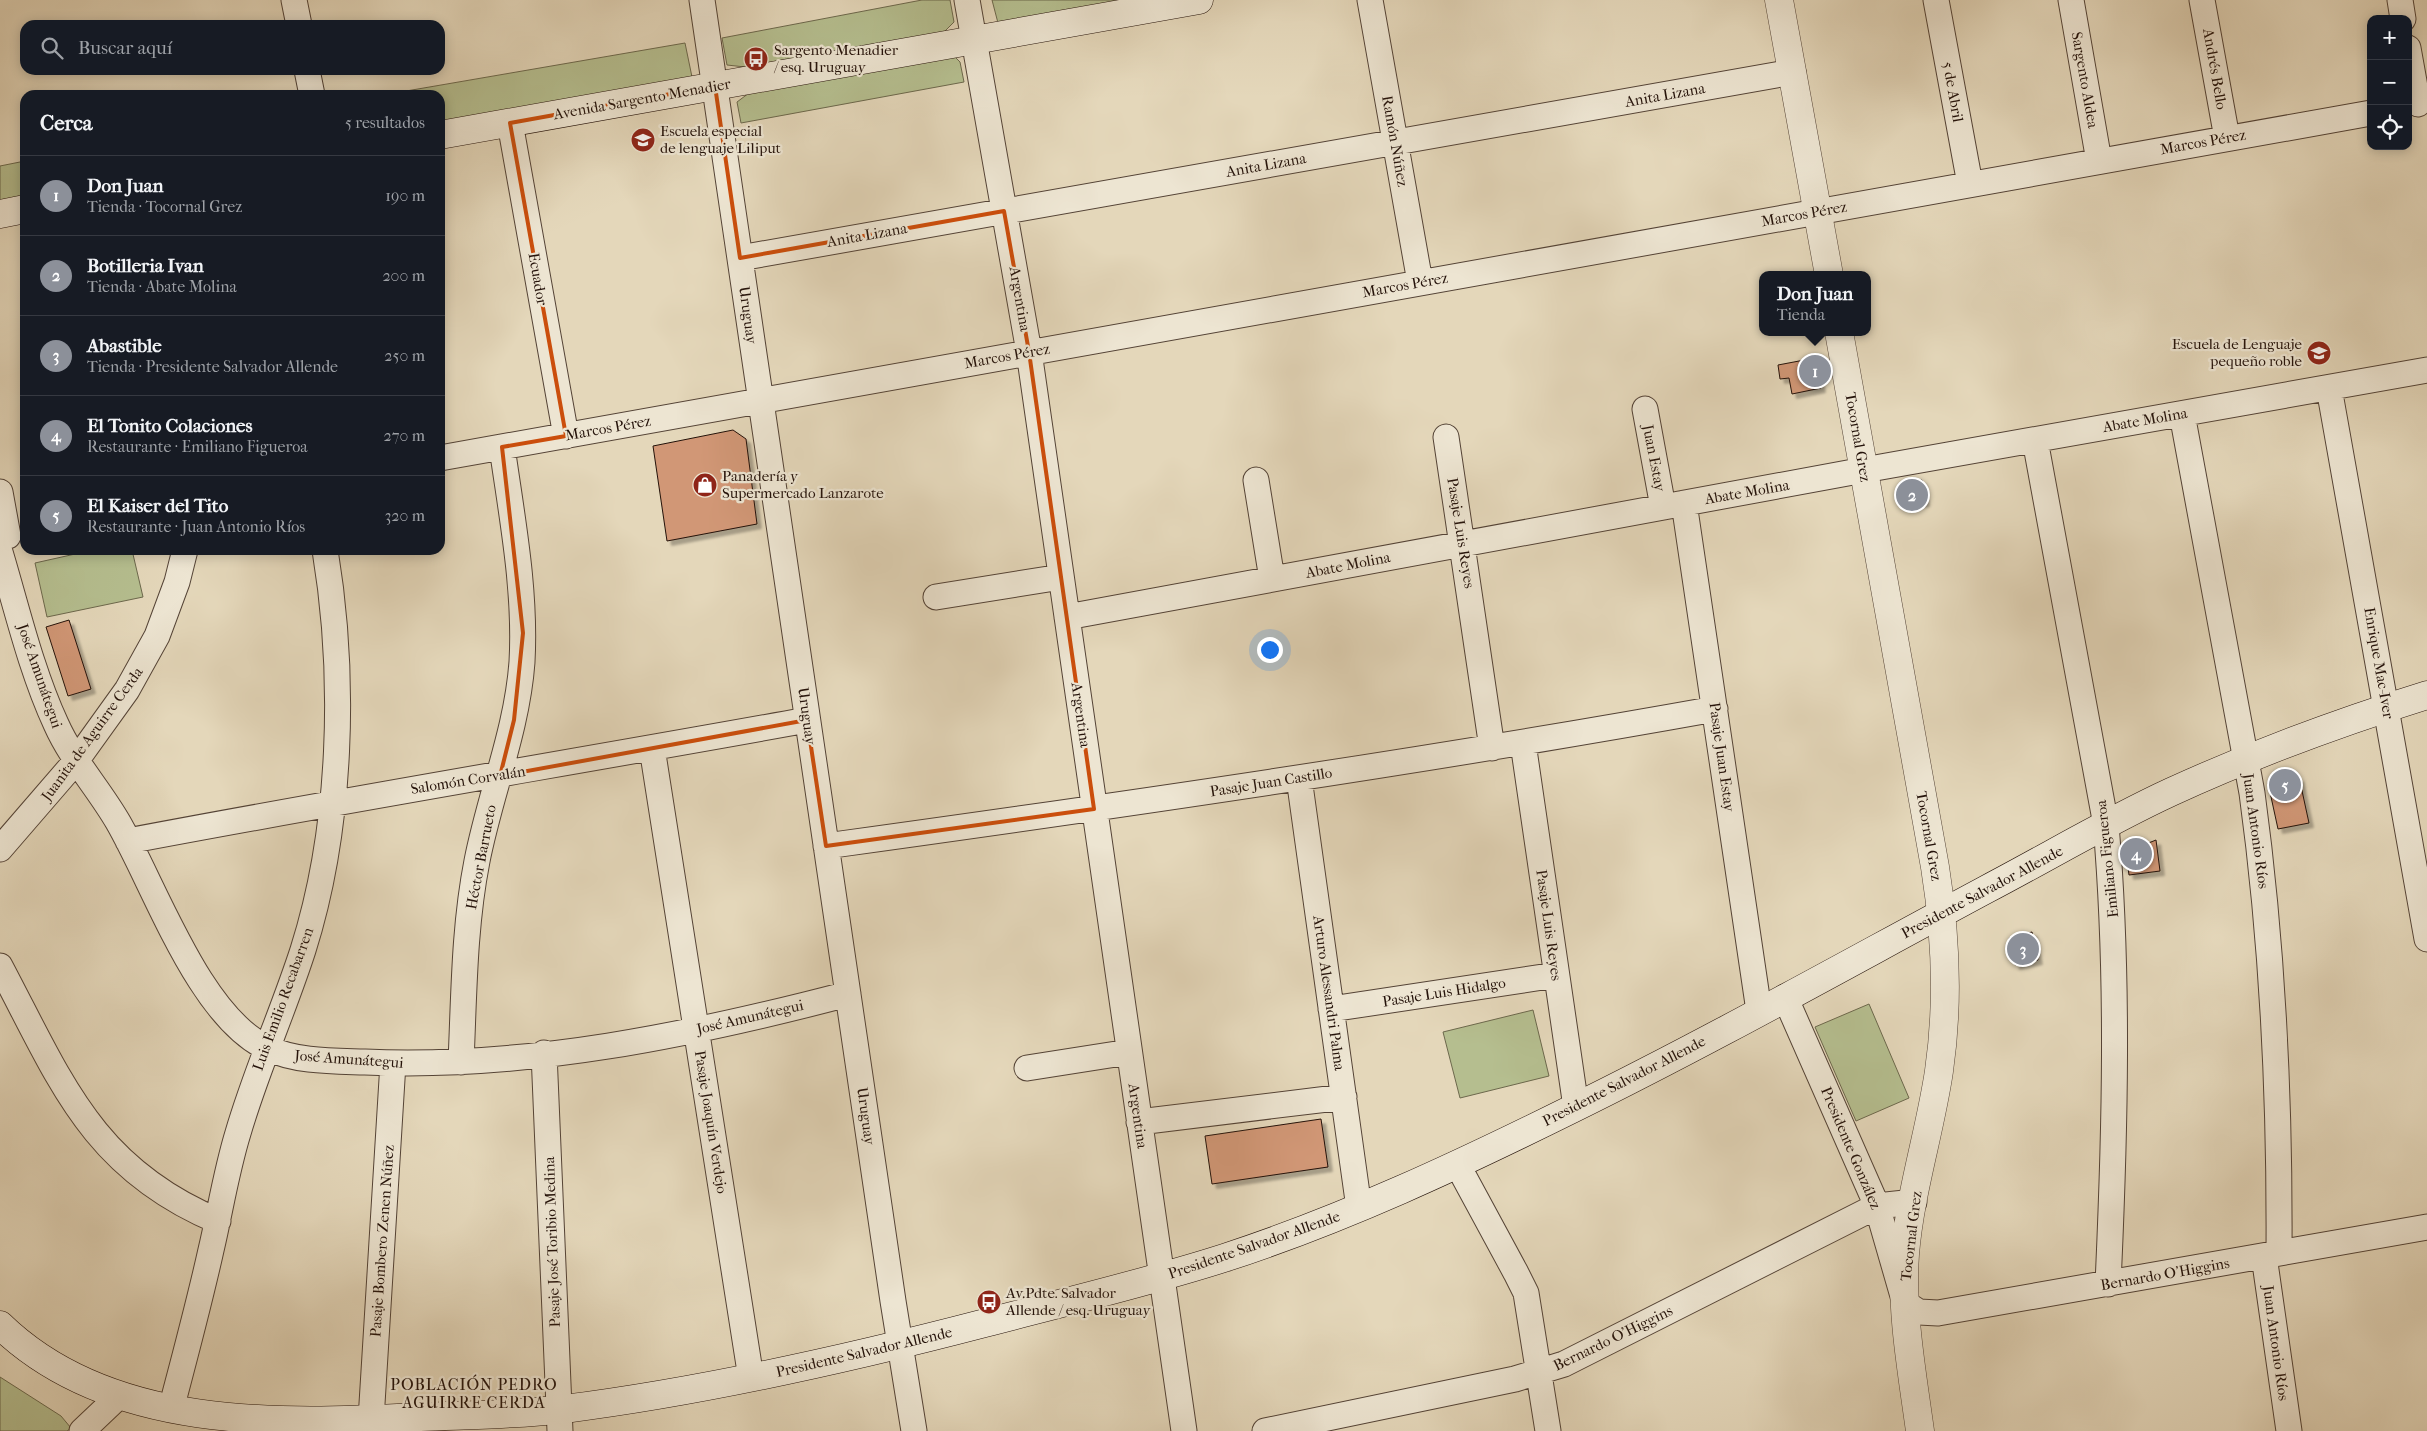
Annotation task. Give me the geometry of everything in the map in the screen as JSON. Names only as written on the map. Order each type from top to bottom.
[{"type":"main road","name":"Avenida Sargento Menadier","points":[[445,134],[1199,0]]},
{"type":"main road","points":[[1779,0],[1828,271]]},
{"type":"main road","points":[[0,214],[20,210]]},
{"type":"main road","name":"Tocornal Grez","points":[[1841,336],[1942,913],[1946,996],[1944,1034],[1906,1252],[1905,1303],[1920,1431]]},
{"type":"main road","name":"Presidente Salvador Allende","points":[[0,1325],[27,1349],[48,1363],[87,1383],[120,1395],[171,1409],[306,1425],[371,1420],[559,1421],[899,1345],[1162,1277],[1228,1256],[1359,1208],[1457,1164],[1576,1107],[2169,793],[2245,760],[2427,695]]},
{"type":"street","points":[[294,0],[298,20]]},
{"type":"street","name":"Uruguay","points":[[702,0],[899,1345],[914,1431]]},
{"type":"street","name":"Argentina","points":[[967,0],[1029,352],[1184,1431]]},
{"type":"street","name":"Ramón Núñez","points":[[1370,0],[1420,282]]},
{"type":"street","name":"5 de Abril","points":[[1936,0],[1970,184]]},
{"type":"street","name":"Sargento Aldea","points":[[2070,0],[2099,161]]},
{"type":"street","name":"Andrés Bello","points":[[2202,0],[2227,138]]},
{"type":"street","points":[[2400,0],[2402,15]]},
{"type":"street","points":[[2410,60],[2418,105]]},
{"type":"street","name":"Anita Lizana","points":[[740,258],[1793,72]]},
{"type":"street","points":[[308,75],[311,90]]},
{"type":"street","name":"Marcos Pérez","points":[[445,457],[2367,114]]},
{"type":"street","name":"Ecuador","points":[[510,123],[566,436]]},
{"type":"street","name":"Abate Molina","points":[[1067,617],[1864,470],[2427,370]]},
{"type":"street","name":"Enrique Mac-Iver","points":[[2329,388],[2427,939]]},
{"type":"street","name":"Juan Estay","points":[[1645,409],[1674,505]]},
{"type":"street","name":"Juan Antonio Ríos","points":[[2182,414],[2245,760],[2259,848],[2270,954],[2278,1103],[2272,1254],[2289,1431]]},
{"type":"street","name":"Pasaje Luis Reyes","points":[[1446,437],[1492,748]]},
{"type":"street","name":"Emiliano Figueroa","points":[[2035,440],[2106,825],[2111,883],[2115,997],[2113,1169],[2108,1284]]},
{"type":"street","name":"Héctor Barrueto","points":[[461,1062],[471,899],[487,818],[514,720],[521,672],[522,633],[519,572],[502,447]]},
{"type":"street","points":[[1256,480],[1272,579]]},
{"type":"street","name":"José Amunátegui","points":[[0,492],[8,540],[40,685],[57,727],[76,762],[105,801],[128,841],[188,957],[208,990],[239,1029],[266,1048],[292,1057],[393,1063],[461,1062],[544,1053],[697,1030],[848,994]]},
{"type":"street","name":"Pasaje Juan Estay","points":[[1674,505],[1715,710],[1760,1011]]},
{"type":"street","name":"Juanita de Aguirre Cerda","points":[[0,849],[76,762],[127,690],[144,662],[168,609],[184,555]]},
{"type":"street","name":"Luis Emilio Recabarren","points":[[171,1409],[218,1222],[236,1137],[266,1048],[293,979],[312,918],[331,802],[338,729],[336,640],[326,555]]},
{"type":"street","points":[[936,596],[1061,577]]},
{"type":"street","name":"Pasaje Juan Castillo","points":[[826,846],[1094,809],[1299,778],[1523,743],[1715,710]]},
{"type":"street","name":"Salomón Corvalán","points":[[128,841],[331,802],[500,776],[808,720]]},
{"type":"street","name":"Pasaje Luis Reyes","points":[[1523,743],[1576,1107]]},
{"type":"street","name":"Pasaje Joaquín Verdejo","points":[[652,748],[751,1378]]},
{"type":"street","name":"Arturo Alessandri Palma","points":[[1299,778],[1359,1208]]},
{"type":"street","points":[[0,966],[73,1102],[101,1140],[123,1163],[147,1183],[177,1202],[218,1222]]},
{"type":"street","name":"Pasaje Luis Hidalgo","points":[[1331,1009],[1556,975]]},
{"type":"street","name":"Presidente González","points":[[1784,997],[1877,1206],[1905,1303]]},
{"type":"street","points":[[1027,1068],[1129,1052]]},
{"type":"street","name":"Pasaje José Toribio Medina","points":[[544,1053],[559,1421]]},
{"type":"street","name":"Pasaje Bombero Zenen Núñez","points":[[371,1420],[393,1063]]},
{"type":"street","points":[[1139,1122],[1344,1097]]},
{"type":"street","points":[[1457,1164],[1522,1283],[1528,1304],[1540,1372],[1548,1431]]},
{"type":"street","name":"Bernardo O'Higgins","points":[[1265,1431],[1540,1372],[1591,1351],[1877,1206],[1914,1202]]},
{"type":"street","name":"Bernardo O'Higgins","points":[[1905,1303],[1918,1312],[1928,1314],[2427,1227]]},
{"type":"street","points":[[82,1431],[120,1395]]},
{"type":"highlighted area","points":[[715,86],[740,258],[1004,211],[1029,352],[1094,809],[826,846],[807,720],[500,776],[514,720],[523,633],[502,447],[566,436],[510,123]]},
{"type":"green space","points":[[922,0],[950,0],[954,22],[944,32],[745,67],[727,65],[722,38]]},
{"type":"green space","points":[[992,0],[1122,0],[998,23]]},
{"type":"green space","points":[[685,43],[692,77],[445,123],[445,90],[412,90]]},
{"type":"green space","points":[[953,55],[960,62],[964,82],[741,123],[737,102],[749,93]]},
{"type":"green space","points":[[20,162],[20,197],[0,200],[0,166]]},
{"type":"green space","points":[[71,555],[133,555],[143,597],[47,617],[35,563]]},
{"type":"green space","points":[[1869,1004],[1909,1098],[1856,1121],[1815,1027]]},
{"type":"green space","points":[[1533,1010],[1549,1076],[1460,1098],[1443,1032]]},
{"type":"green space","points":[[0,1377],[61,1416],[71,1428],[67,1431],[0,1431]]},
{"type":"building","points":[[1815,358],[1821,388],[1792,394],[1789,378],[1780,379],[1778,365]]},
{"type":"building","name":"Panadería y Supermercado Lanzarote","points":[[733,430],[746,439],[757,524],[667,541],[653,446]]},
{"type":"building","points":[[1922,480],[1925,502],[1901,505],[1898,489],[1903,483]]},
{"type":"building","points":[[69,620],[91,689],[68,696],[46,627]]},
{"type":"building","points":[[2299,777],[2309,823],[2278,829],[2268,783]]},
{"type":"building","points":[[2156,840],[2160,871],[2129,875],[2126,852]]},
{"type":"building","points":[[2032,932],[2038,960],[2015,965],[2009,938]]},
{"type":"building","points":[[1321,1119],[1328,1167],[1212,1184],[1205,1136]]},
{"type":"place","name":"Sargento Menadier / esq. Uruguay","points":[[756,59]]},
{"type":"place","name":"Escuela especial de lenguaje Liliput","points":[[643,140]]},
{"type":"place","name":"Escuela de Lenguaje pequeño roble","points":[[2319,353]]},
{"type":"place","name":"Don Juan","points":[[1815,371]]},
{"type":"place","name":"Panadería y Supermercado Lanzarote","points":[[705,485]]},
{"type":"place","name":"Botilleria Ivan","points":[[1912,495]]},
{"type":"place","name":"El Kaiser del Tito","points":[[2285,785]]},
{"type":"place","name":"El Tonito Colaciones","points":[[2136,854]]},
{"type":"place","name":"Abastible","points":[[2023,949]]},
{"type":"place","name":"Av.Pdte. Salvador Allende / esq. Uruguay","points":[[989,1302]]},
{"type":"district","name":"POBLACIÓN PEDRO AGUIRRE CERDA","points":[[474,1393]]}]
